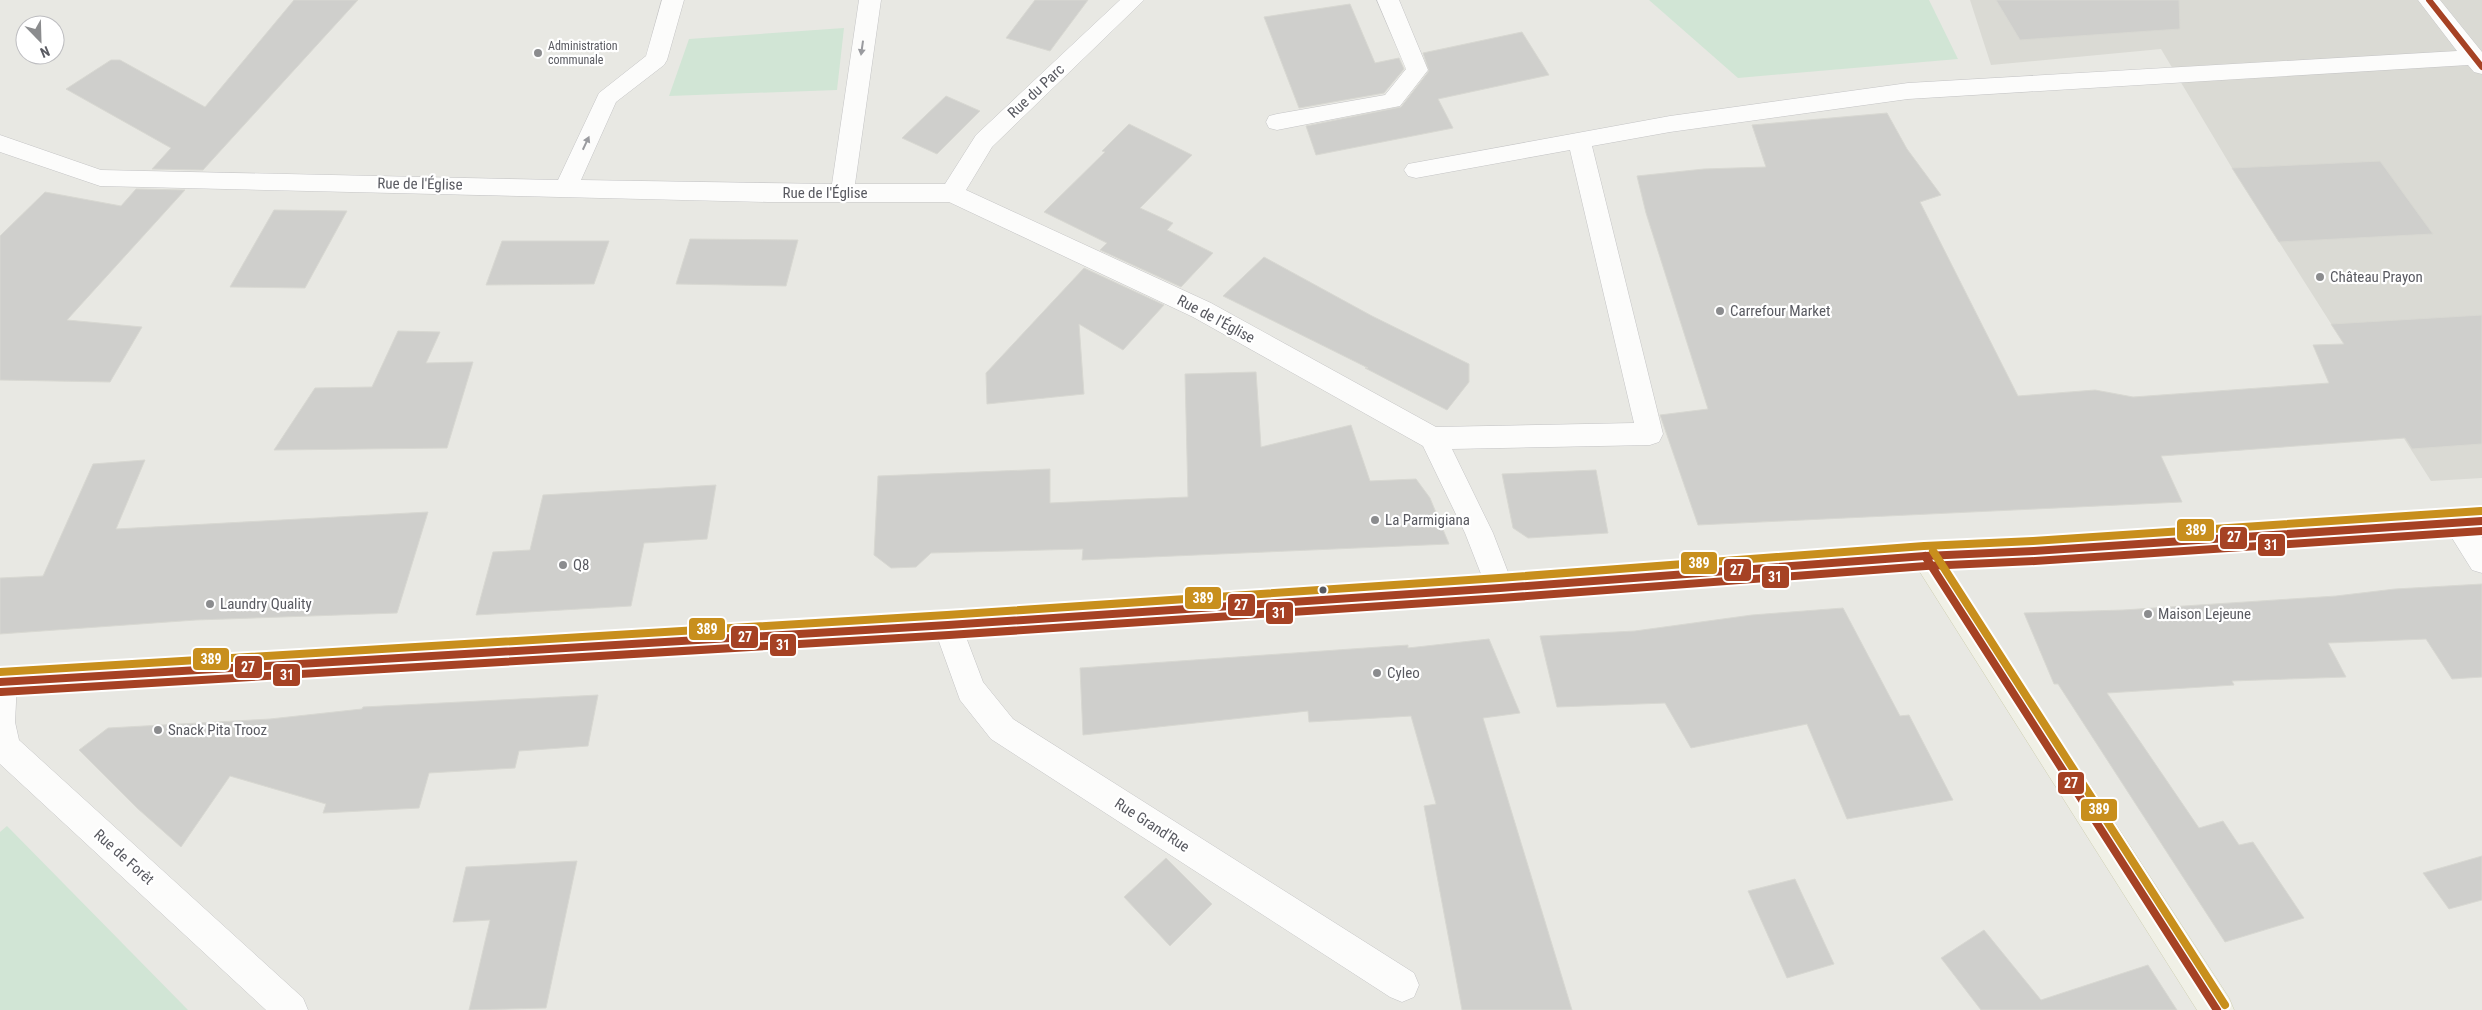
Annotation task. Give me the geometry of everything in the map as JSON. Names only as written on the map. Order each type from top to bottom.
[{"type":"main road","points":[[1,682],[948,626],[1500,588],[1925,556],[2044,551],[2469,522]]},
{"type":"main road","points":[[1925,556],[2217,1010]]},
{"type":"street","points":[[566,188],[607,98],[656,60],[672,0]]},
{"type":"street","points":[[842,192],[870,0]]},
{"type":"street","name":"Rue du Parc","points":[[952,192],[984,141],[1133,0]]},
{"type":"street","points":[[1277,122],[1392,101],[1417,70],[1388,0]]},
{"type":"street","points":[[2429,0],[2478,62]]},
{"type":"street","points":[[1416,170],[1670,124],[1908,91],[2478,62]]},
{"type":"street","points":[[1500,588],[1479,532],[1432,438],[1650,434],[1578,141]]},
{"type":"street","name":"Rue de l'Église","points":[[0,143],[100,178],[566,188],[952,192],[1202,310],[1432,438]]},
{"type":"street","points":[[2469,522],[2482,561]]},
{"type":"street","name":"Rue Grand'Rue","points":[[948,626],[971,690],[1002,729],[1402,985]]},
{"type":"street","name":"Rue de Forêt","points":[[1,682],[0,722],[5,748],[292,1010]]},
{"type":"shaded area","points":[[1970,0],[2482,0],[2482,478],[2431,481],[2232,168],[2161,49],[1991,65]]},
{"type":"green space","points":[[1649,0],[1929,0],[1958,59],[1738,78]]},
{"type":"green space","points":[[844,28],[837,90],[669,96],[689,39]]},
{"type":"green space","points":[[7,826],[188,1010],[0,1010],[0,832]]},
{"type":"building","points":[[294,0],[358,0],[203,170],[152,169],[171,148],[66,89],[111,60],[120,60],[205,107]]},
{"type":"building","points":[[1035,0],[1088,0],[1050,51],[1006,38]]},
{"type":"building","points":[[1996,0],[2179,0],[2180,29],[2020,40]]},
{"type":"building","points":[[1350,4],[1375,63],[1399,58],[1404,69],[1384,93],[1299,108],[1264,17]]},
{"type":"building","points":[[1522,32],[1549,75],[1438,99],[1453,128],[1316,155],[1306,126],[1401,107],[1429,71],[1423,53]]},
{"type":"building","points":[[946,96],[980,111],[937,154],[902,138]]},
{"type":"building","points":[[1887,113],[1907,149],[1941,195],[1920,202],[2018,396],[2095,390],[2133,397],[2329,383],[2313,345],[2344,344],[2331,324],[2482,315],[2482,444],[2412,449],[2405,438],[2161,456],[2182,502],[1698,525],[1660,415],[1708,409],[1646,213],[1637,176],[1704,169],[1766,167],[1752,125]]},
{"type":"building","points":[[1129,124],[1192,155],[1140,208],[1173,223],[1167,230],[1213,253],[1181,287],[1100,250],[1107,243],[1044,212],[1105,152],[1102,151]]},
{"type":"building","points":[[2380,161],[2433,234],[2279,242],[2232,168]]},
{"type":"building","points":[[136,189],[185,190],[67,320],[142,327],[110,382],[0,380],[0,236],[45,192],[121,206]]},
{"type":"building","points":[[274,210],[347,211],[305,288],[230,287]]},
{"type":"building","points":[[690,239],[798,240],[786,286],[676,284]]},
{"type":"building","points":[[502,241],[609,241],[594,284],[486,285]]},
{"type":"building","points":[[1264,257],[1372,316],[1469,364],[1469,382],[1447,410],[1365,368],[1368,368],[1223,296]]},
{"type":"building","points":[[1084,268],[1164,305],[1123,350],[1079,324],[1084,394],[987,404],[986,373]]},
{"type":"building","points":[[398,331],[440,332],[426,363],[473,362],[447,448],[274,450],[315,388],[372,387]]},
{"type":"building","points":[[1256,372],[1261,447],[1351,425],[1370,481],[1416,479],[1430,498],[1449,544],[1082,560],[1083,549],[931,553],[916,567],[891,568],[874,555],[878,476],[1050,469],[1050,503],[1188,497],[1185,374]]},
{"type":"building","points":[[145,460],[116,529],[428,512],[397,613],[196,620],[0,634],[0,578],[43,576],[93,464]]},
{"type":"building","points":[[1596,470],[1608,533],[1528,538],[1513,528],[1502,474]]},
{"type":"building","points":[[716,485],[707,539],[644,543],[631,606],[476,615],[493,552],[530,550],[543,495]]},
{"type":"building","points":[[2482,584],[2482,677],[2452,679],[2426,639],[2328,643],[2346,677],[2232,681],[2234,685],[2107,693],[2199,828],[2223,821],[2239,845],[2253,842],[2304,918],[2225,942],[2058,684],[2054,684],[2024,613],[2123,610]]},
{"type":"building","points":[[1843,608],[1900,716],[1909,715],[1953,800],[1847,819],[1807,724],[1691,748],[1665,703],[1557,707],[1540,636],[1635,631],[1752,615]]},
{"type":"building","points":[[1489,639],[1520,713],[1483,718],[1572,1010],[1462,1010],[1424,806],[1436,804],[1411,716],[1309,722],[1308,711],[1083,735],[1080,668],[1408,645],[1408,648]]},
{"type":"building","points":[[598,695],[588,746],[519,751],[515,768],[429,773],[419,808],[323,813],[326,804],[230,776],[181,847],[137,808],[79,750],[108,728],[270,719],[362,709],[363,707]]},
{"type":"building","points":[[2482,856],[2482,900],[2449,909],[2423,873]]},
{"type":"building","points":[[1166,858],[1212,904],[1170,946],[1124,897]]},
{"type":"building","points":[[577,861],[546,1008],[469,1010],[490,920],[453,922],[466,867]]},
{"type":"building","points":[[1795,879],[1834,964],[1787,978],[1748,891]]},
{"type":"building","points":[[1984,930],[2041,1000],[2148,965],[2177,1010],[1981,1010],[1941,958]]},
{"type":"transit line","name":"27","points":[[2429,0],[2482,67]]},
{"type":"transit line","name":"389","points":[[0,672],[947,615],[1499,578],[1924,546],[2033,541],[2481,511]]},
{"type":"transit line","name":"27","points":[[0,682],[948,625],[1500,588],[1925,556],[2034,551],[2482,521]]},
{"type":"transit line","name":"31","points":[[1,692],[949,635],[1501,598],[1926,566],[2035,561],[2482,531]]},
{"type":"transit line","name":"389","points":[[1933,551],[2225,1005]]},
{"type":"transit line","name":"27","points":[[1925,556],[2217,1010]]},
{"type":"place","name":"Administration communale","points":[[538,53]]},
{"type":"place","name":"Château Prayon","points":[[2320,277]]},
{"type":"place","name":"Carrefour Market","points":[[1720,311]]},
{"type":"place","name":"La Parmigiana","points":[[1375,520]]},
{"type":"place","name":"Q8","points":[[563,565]]},
{"type":"place","name":"Laundry Quality","points":[[210,604]]},
{"type":"place","name":"Maison Lejeune","points":[[2148,614]]},
{"type":"place","name":"Cyleo","points":[[1377,673]]},
{"type":"place","name":"Snack Pita Trooz","points":[[158,730]]}]
